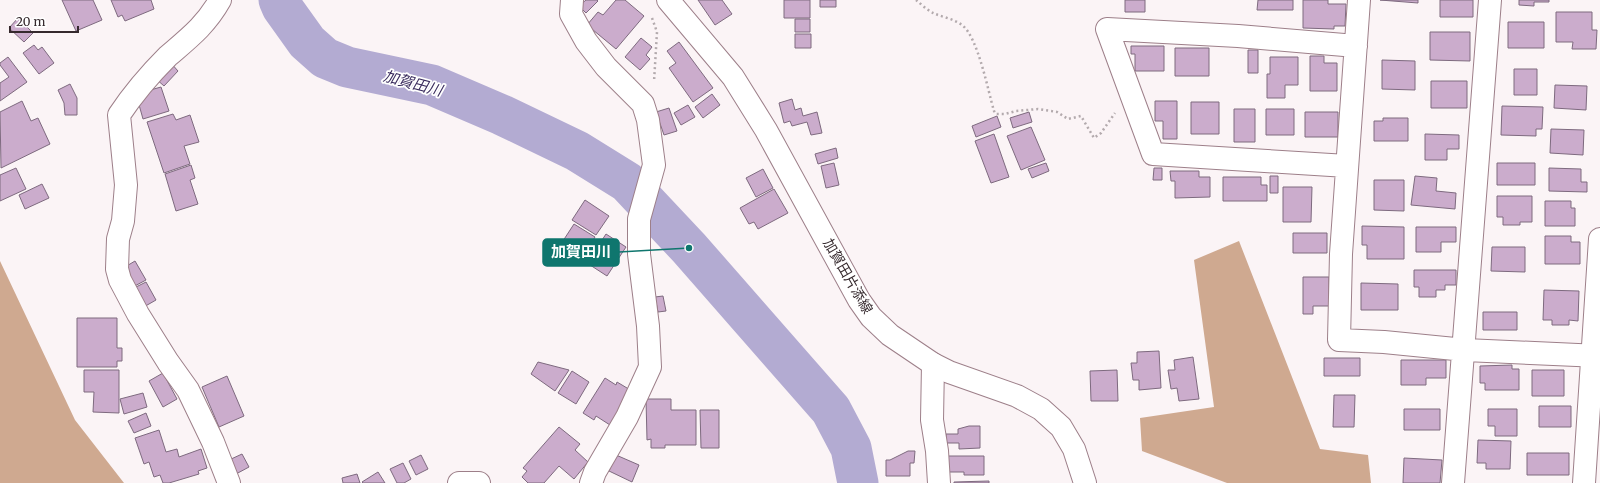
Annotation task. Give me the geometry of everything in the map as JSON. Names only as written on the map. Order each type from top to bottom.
[{"type":"street","points":[[220,0],[213,13],[198,31],[167,57],[131,97],[118,115],[126,184],[123,221],[118,239],[117,268],[120,280],[138,314],[195,403],[213,442],[228,483]]},
{"type":"street","points":[[572,0],[571,14],[586,41],[606,67],[643,104],[648,120],[654,165],[639,219],[641,275],[648,326],[650,367],[627,417],[590,483]]},
{"type":"street","points":[[1359,0],[1341,254],[1340,340],[1384,342],[1465,350],[1596,356]]},
{"type":"street","points":[[1454,483],[1490,0]]},
{"type":"street","name":"加賀田片添線","points":[[659,6],[733,78],[762,123],[858,300],[871,317],[890,335],[934,364],[949,372],[1016,396],[1041,409],[1061,427],[1074,449],[1085,483]]},
{"type":"street","points":[[1347,166],[1153,154],[1108,29],[1238,36],[1356,46]]},
{"type":"street","points":[[1584,483],[1596,356],[1600,239]]},
{"type":"street","points":[[934,364],[932,420],[937,451],[939,483]]},
{"type":"street","points":[[459,483],[479,483]]},
{"type":"path","points":[[916,0],[931,12],[961,24],[967,31],[972,39],[981,64],[996,114],[1038,109],[1057,112],[1068,119],[1080,116],[1094,138],[1101,133],[1131,92]]},
{"type":"path","points":[[643,104],[651,93],[654,80],[659,6]]},
{"type":"shaded area","points":[[1239,241],[1320,449],[1368,455],[1371,483],[1227,483],[1142,451],[1140,418],[1214,407],[1194,260]]},
{"type":"shaded area","points":[[0,261],[75,420],[124,483],[0,483]]},
{"type":"building","points":[[62,0],[93,0],[102,20],[76,31]]},
{"type":"building","points":[[111,0],[151,0],[154,9],[125,21],[122,15],[118,17]]},
{"type":"building","points":[[586,0],[598,1],[586,13],[579,6]]},
{"type":"building","points":[[616,0],[625,0],[644,16],[616,49],[587,25],[598,12],[603,15]]},
{"type":"building","points":[[698,0],[722,0],[732,14],[715,25]]},
{"type":"building","points":[[784,0],[810,0],[810,18],[784,18]]},
{"type":"building","points":[[820,0],[836,0],[836,7],[820,7]]},
{"type":"building","points":[[1125,0],[1145,0],[1145,12],[1125,12]]},
{"type":"building","points":[[1258,0],[1293,0],[1293,10],[1257,10]]},
{"type":"building","points":[[1303,0],[1328,0],[1328,4],[1346,4],[1345,26],[1334,26],[1334,29],[1303,28]]},
{"type":"building","points":[[1380,0],[1418,0],[1418,3]]},
{"type":"building","points":[[1440,0],[1473,0],[1473,17],[1440,17]]},
{"type":"building","points":[[1519,0],[1549,0],[1549,2],[1534,2],[1534,6],[1519,5]]},
{"type":"building","points":[[1556,12],[1592,12],[1592,30],[1597,30],[1596,49],[1572,49],[1573,42],[1556,42]]},
{"type":"building","points":[[18,18],[33,33],[24,42],[9,28]]},
{"type":"building","points":[[795,19],[810,19],[810,32],[795,32]]},
{"type":"building","points":[[1508,22],[1544,22],[1544,48],[1508,48]]},
{"type":"building","points":[[1430,32],[1470,32],[1470,61],[1430,60]]},
{"type":"building","points":[[795,34],[811,34],[811,48],[795,48]]},
{"type":"building","points":[[641,38],[652,47],[646,55],[650,59],[640,70],[625,57]]},
{"type":"building","points":[[679,42],[713,88],[693,102],[669,68],[676,63],[667,51]]},
{"type":"building","points":[[34,45],[38,50],[42,47],[54,63],[39,74],[23,53]]},
{"type":"building","points":[[1131,46],[1164,46],[1164,71],[1135,71],[1135,54],[1131,54]]},
{"type":"building","points":[[1175,48],[1209,48],[1209,76],[1175,76]]},
{"type":"building","points":[[1248,50],[1258,50],[1258,73],[1248,73]]},
{"type":"building","points":[[1310,56],[1324,56],[1324,63],[1337,63],[1337,91],[1310,91]]},
{"type":"building","points":[[8,57],[27,82],[0,101],[0,83],[9,77],[0,63]]},
{"type":"building","points":[[1270,57],[1298,57],[1298,85],[1285,85],[1285,98],[1267,98],[1267,74],[1270,74]]},
{"type":"building","points":[[1382,60],[1415,61],[1415,90],[1382,89]]},
{"type":"building","points":[[170,62],[178,71],[164,86],[155,78]]},
{"type":"building","points":[[1514,69],[1537,69],[1537,95],[1514,95]]},
{"type":"building","points":[[1431,81],[1467,81],[1467,108],[1431,108]]},
{"type":"building","points":[[70,84],[77,98],[77,115],[65,115],[64,103],[58,90]]},
{"type":"building","points":[[1555,85],[1587,86],[1586,110],[1554,108]]},
{"type":"building","points":[[161,87],[169,111],[143,119],[136,94]]},
{"type":"building","points":[[712,94],[720,105],[703,118],[695,107]]},
{"type":"building","points":[[792,99],[795,110],[801,108],[803,116],[817,112],[822,133],[811,135],[807,122],[792,126],[790,121],[784,123],[779,103]]},
{"type":"building","points":[[22,101],[31,121],[38,118],[50,144],[1,168],[0,112]]},
{"type":"building","points":[[1155,101],[1177,101],[1177,139],[1163,139],[1163,121],[1155,121]]},
{"type":"building","points":[[1191,102],[1219,102],[1219,134],[1191,134]]},
{"type":"building","points":[[688,105],[695,117],[681,125],[674,113]]},
{"type":"building","points":[[1502,106],[1543,107],[1542,129],[1536,129],[1536,136],[1501,135]]},
{"type":"building","points":[[669,108],[677,131],[664,135],[656,112]]},
{"type":"building","points":[[1234,109],[1255,109],[1255,142],[1234,142]]},
{"type":"building","points":[[1266,109],[1294,109],[1294,135],[1266,135]]},
{"type":"building","points":[[1029,112],[1032,122],[1013,128],[1010,118]]},
{"type":"building","points":[[1305,112],[1338,112],[1338,137],[1305,137]]},
{"type":"building","points":[[173,114],[176,120],[190,115],[199,142],[184,146],[190,164],[164,173],[147,122]]},
{"type":"building","points":[[997,116],[1001,127],[976,137],[972,126]]},
{"type":"building","points":[[1383,118],[1408,118],[1408,141],[1374,141],[1374,121],[1383,121]]},
{"type":"building","points":[[1031,127],[1045,160],[1021,170],[1007,136]]},
{"type":"building","points":[[1551,129],[1584,130],[1583,155],[1550,153]]},
{"type":"building","points":[[994,134],[1009,177],[991,183],[975,141]]},
{"type":"building","points":[[1425,134],[1459,135],[1459,149],[1447,149],[1447,160],[1425,160]]},
{"type":"building","points":[[836,148],[838,158],[818,164],[815,154]]},
{"type":"building","points":[[834,163],[839,185],[826,188],[821,166]]},
{"type":"building","points":[[1046,163],[1049,171],[1032,178],[1028,169]]},
{"type":"building","points":[[1497,163],[1535,163],[1535,185],[1497,185]]},
{"type":"building","points":[[191,165],[195,178],[190,180],[198,204],[176,211],[165,174]]},
{"type":"building","points":[[16,168],[26,189],[0,201],[0,175]]},
{"type":"building","points":[[1154,168],[1162,168],[1162,180],[1153,180]]},
{"type":"building","points":[[1549,168],[1581,169],[1581,182],[1587,182],[1587,192],[1549,191]]},
{"type":"building","points":[[763,169],[773,188],[756,197],[746,178]]},
{"type":"building","points":[[1170,171],[1199,171],[1199,177],[1210,177],[1210,197],[1175,198],[1175,181],[1171,181]]},
{"type":"building","points":[[1270,176],[1278,176],[1278,193],[1270,193]]},
{"type":"building","points":[[1415,176],[1437,178],[1436,191],[1456,193],[1455,209],[1411,205]]},
{"type":"building","points":[[1223,177],[1261,177],[1261,185],[1267,185],[1267,201],[1223,201]]},
{"type":"building","points":[[1374,180],[1404,180],[1404,211],[1374,210]]},
{"type":"building","points":[[42,184],[49,198],[25,209],[19,195]]},
{"type":"building","points":[[1283,187],[1312,187],[1311,222],[1283,222]]},
{"type":"building","points":[[774,189],[788,213],[758,229],[754,222],[749,224],[740,208]]},
{"type":"building","points":[[1497,196],[1532,196],[1532,222],[1520,222],[1520,225],[1503,225],[1503,217],[1497,217]]},
{"type":"building","points":[[585,200],[609,216],[596,235],[572,220]]},
{"type":"building","points":[[1545,201],[1571,201],[1571,208],[1575,208],[1575,226],[1545,226]]},
{"type":"building","points":[[574,224],[595,237],[581,260],[559,247]]},
{"type":"building","points":[[1362,226],[1404,227],[1404,259],[1367,259],[1367,245],[1362,245]]},
{"type":"building","points":[[1416,227],[1456,227],[1456,242],[1441,242],[1441,252],[1416,252]]},
{"type":"building","points":[[1293,233],[1327,233],[1327,253],[1293,253]]},
{"type":"building","points":[[606,234],[626,247],[607,276],[587,263]]},
{"type":"building","points":[[1545,236],[1571,236],[1571,242],[1580,242],[1580,264],[1545,264]]},
{"type":"building","points":[[1492,247],[1525,247],[1525,272],[1491,271]]},
{"type":"building","points":[[135,261],[146,280],[131,288],[125,267]]},
{"type":"building","points":[[1414,270],[1456,270],[1456,285],[1445,285],[1445,290],[1436,290],[1436,297],[1419,297],[1419,287],[1414,287]]},
{"type":"building","points":[[1303,277],[1329,277],[1329,306],[1313,306],[1313,314],[1303,314]]},
{"type":"building","points":[[146,282],[156,300],[142,308],[132,289]]},
{"type":"building","points":[[1361,283],[1398,284],[1398,310],[1361,310]]},
{"type":"building","points":[[1544,290],[1579,291],[1578,321],[1569,320],[1569,325],[1552,325],[1552,320],[1543,320]]},
{"type":"building","points":[[663,296],[666,311],[658,312],[655,297]]},
{"type":"building","points":[[1483,312],[1517,312],[1517,330],[1483,330]]},
{"type":"building","points":[[77,318],[117,318],[117,348],[122,348],[122,361],[117,361],[117,367],[77,367]]},
{"type":"building","points":[[1159,351],[1161,388],[1139,390],[1139,380],[1133,380],[1131,363],[1137,363],[1137,352]]},
{"type":"building","points":[[1193,357],[1199,399],[1179,401],[1177,388],[1171,389],[1168,370],[1175,370],[1174,360]]},
{"type":"building","points":[[1324,358],[1360,358],[1360,376],[1324,376]]},
{"type":"building","points":[[1401,360],[1446,360],[1446,378],[1426,378],[1426,385],[1401,385]]},
{"type":"building","points":[[538,362],[569,370],[555,391],[531,374]]},
{"type":"building","points":[[1512,365],[1512,369],[1519,369],[1519,390],[1485,390],[1485,383],[1480,383],[1480,366]]},
{"type":"building","points":[[84,370],[119,370],[119,413],[93,412],[94,392],[84,392]]},
{"type":"building","points":[[1117,370],[1118,401],[1091,401],[1090,371]]},
{"type":"building","points":[[1532,370],[1564,370],[1564,396],[1532,396]]},
{"type":"building","points":[[572,371],[589,382],[576,404],[558,393]]},
{"type":"building","points":[[163,373],[177,399],[163,407],[149,381]]},
{"type":"building","points":[[227,376],[244,416],[219,427],[202,387]]},
{"type":"building","points":[[605,378],[616,385],[617,382],[632,391],[610,425],[596,416],[594,420],[583,413]]},
{"type":"building","points":[[143,393],[147,407],[124,414],[120,399]]},
{"type":"building","points":[[1334,395],[1355,395],[1354,427],[1333,427]]},
{"type":"building","points":[[646,399],[671,399],[671,410],[696,410],[696,445],[665,445],[665,448],[651,448],[651,439],[647,440]]},
{"type":"building","points":[[1539,406],[1571,406],[1571,427],[1539,427]]},
{"type":"building","points":[[1404,409],[1440,409],[1440,430],[1404,430]]},
{"type":"building","points":[[1488,409],[1517,409],[1517,436],[1495,436],[1495,426],[1488,426]]},
{"type":"building","points":[[700,410],[719,410],[719,448],[701,448]]},
{"type":"building","points":[[146,413],[151,426],[134,433],[128,421]]},
{"type":"building","points":[[969,426],[980,426],[980,448],[959,449],[959,443],[946,443],[946,434],[958,434],[958,429]]},
{"type":"building","points":[[559,427],[580,444],[575,450],[588,462],[574,479],[559,466],[544,483],[528,483],[522,477],[527,471],[523,468]]},
{"type":"building","points":[[159,430],[166,452],[177,449],[179,457],[201,449],[207,468],[198,471],[199,474],[169,483],[163,483],[160,475],[154,477],[149,462],[144,464],[135,438]]},
{"type":"building","points":[[1478,440],[1511,441],[1510,469],[1486,469],[1486,463],[1477,463]]},
{"type":"building","points":[[908,451],[915,451],[914,463],[910,463],[910,476],[886,476],[886,460],[890,460]]},
{"type":"building","points":[[1527,453],[1569,453],[1569,475],[1527,475]]},
{"type":"building","points":[[242,454],[249,467],[236,474],[229,460]]},
{"type":"building","points":[[421,455],[428,469],[416,475],[409,461]]},
{"type":"building","points":[[616,455],[639,465],[632,482],[609,471]]},
{"type":"building","points":[[947,456],[984,456],[984,475],[964,475],[964,472],[947,472]]},
{"type":"building","points":[[1404,458],[1442,460],[1440,483],[1403,483]]},
{"type":"building","points":[[403,463],[411,479],[404,483],[397,483],[390,469]]},
{"type":"building","points":[[378,472],[385,483],[362,482]]},
{"type":"building","points":[[357,474],[360,483],[343,483],[342,478]]},
{"type":"building","points":[[989,481],[989,483],[954,483],[954,482]]},
{"type":"waterway","name":"加賀田川","points":[[279,0],[282,7],[307,42],[325,58],[347,67],[432,85],[502,115],[577,151],[627,182],[689,248],[831,410],[851,448],[858,483]]},
{"type":"place","name":"加賀田川","points":[[689,248]]}]
